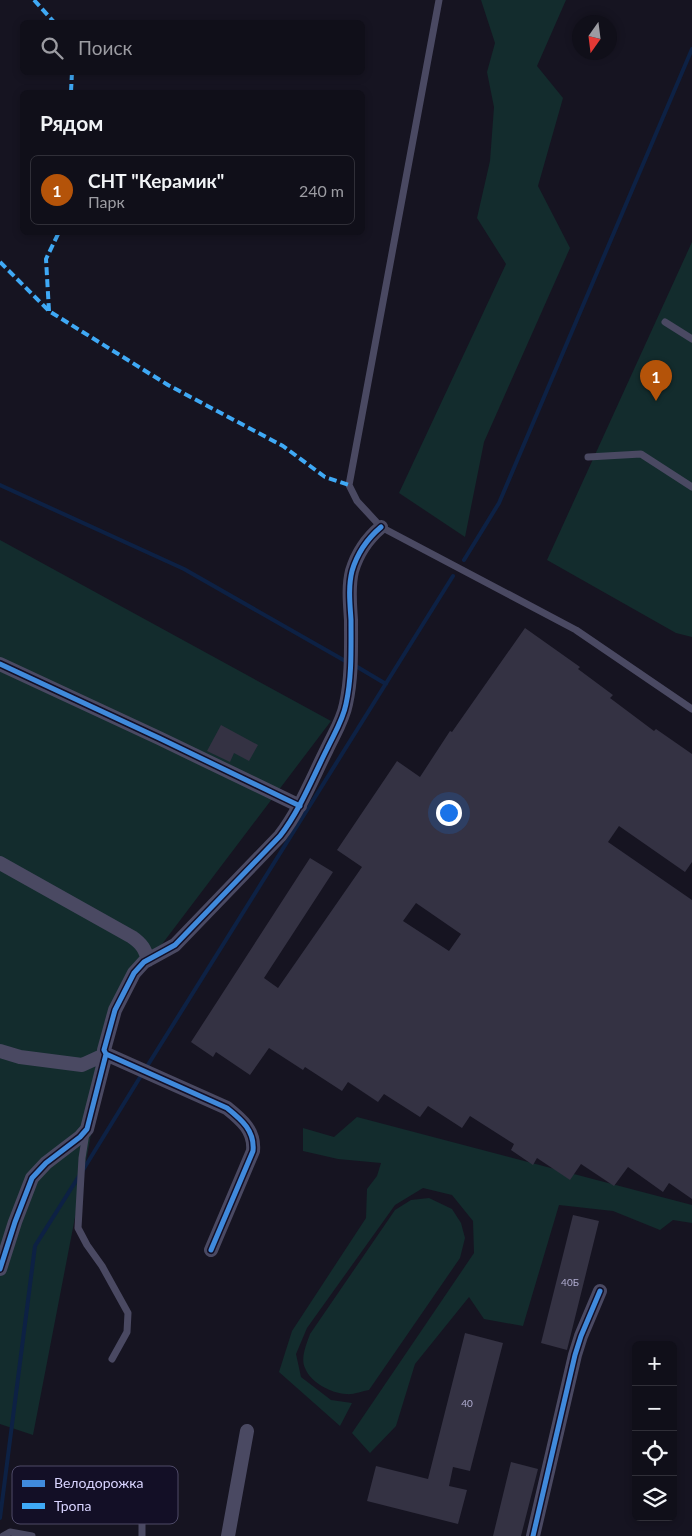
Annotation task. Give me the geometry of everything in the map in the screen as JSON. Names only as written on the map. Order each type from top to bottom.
[{"type":"street","points":[[0,1269],[32,1178],[46,1163],[80,1137],[87,1129],[106,1054],[104,1050],[115,1010],[134,973],[148,960],[175,945],[280,836],[292,821],[300,806],[342,719],[346,704],[351,649],[350,588],[352,571],[360,552],[381,527]]},
{"type":"street","points":[[0,664],[300,806]]},
{"type":"street","points":[[0,863],[132,937],[142,944],[146,950],[148,960]]},
{"type":"street","points":[[0,1051],[20,1057],[82,1065],[106,1054],[227,1108],[240,1118],[251,1131],[254,1143],[253,1151],[211,1250]]},
{"type":"street","points":[[533,1536],[570,1373],[581,1336],[600,1291]]},
{"type":"street","points":[[228,1536],[247,1431]]},
{"type":"lane","points":[[439,0],[348,485],[357,500],[381,527],[576,630],[692,709]]},
{"type":"lane","points":[[665,322],[692,339]]},
{"type":"lane","points":[[588,457],[641,454],[692,487]]},
{"type":"lane","points":[[87,1129],[82,1158],[78,1228],[128,1313],[127,1332],[112,1359]]},
{"type":"lane","points":[[3,1536],[10,1532],[32,1536]]},
{"type":"green space","points":[[481,0],[566,0],[537,66],[563,98],[538,186],[570,248],[484,442],[465,537],[399,493],[506,264],[477,218],[490,161],[494,107],[487,72],[495,43]]},
{"type":"green space","points":[[692,242],[692,637],[676,633],[547,560]]},
{"type":"green space","points":[[0,540],[331,721],[116,1005],[33,1435],[0,1424]]},
{"type":"green space","points":[[357,1117],[692,1205],[692,1223],[673,1220],[660,1230],[613,1211],[559,1205],[523,1326],[484,1319],[469,1297],[415,1364],[396,1426],[370,1453],[352,1433],[474,1253],[473,1221],[452,1195],[423,1188],[395,1205],[307,1328],[296,1354],[301,1377],[331,1400],[352,1403],[340,1426],[279,1372],[292,1331],[366,1218],[367,1189],[377,1176],[381,1163],[338,1159],[303,1151],[303,1128],[334,1137]]},
{"type":"green space","points":[[429,1198],[452,1209],[461,1223],[465,1238],[460,1258],[369,1390],[346,1394],[334,1392],[322,1386],[308,1373],[303,1360],[310,1334],[395,1210],[411,1200]]},
{"type":"building","points":[[525,628],[580,667],[578,669],[613,695],[610,698],[654,731],[656,729],[692,754],[692,862],[685,872],[619,826],[608,842],[692,900],[692,1199],[669,1183],[663,1192],[628,1167],[614,1186],[581,1164],[570,1180],[537,1158],[533,1165],[511,1150],[514,1144],[470,1116],[462,1128],[428,1106],[420,1117],[384,1094],[378,1102],[348,1082],[342,1091],[305,1067],[303,1070],[269,1048],[250,1075],[216,1052],[213,1057],[191,1042],[310,858],[333,872],[264,978],[278,988],[362,867],[337,850],[397,761],[420,777],[450,731],[452,732]],"holes":[[[416,903],[461,934],[449,951],[403,921]]]},
{"type":"building","points":[[221,725],[258,745],[249,761],[234,753],[230,762],[207,751]]},
{"type":"building","points":[[573,1215],[599,1221],[567,1350],[541,1343]]},
{"type":"building","points":[[465,1333],[503,1343],[470,1471],[453,1467],[449,1486],[467,1490],[458,1524],[367,1501],[376,1466],[428,1479]]},
{"type":"building","points":[[511,1462],[538,1469],[521,1536],[493,1536]]},
{"type":"waterway","points":[[464,560],[499,503],[692,49]]},
{"type":"waterway","points":[[0,485],[184,569],[347,662]]},
{"type":"waterway","points":[[146,1068],[453,576]]},
{"type":"waterway","points":[[354,665],[386,684]]},
{"type":"waterway","points":[[83,1170],[142,1074]]},
{"type":"waterway","points":[[0,1518],[35,1246],[79,1176]]},
{"type":"marked path","points":[[34,0],[52,20]]},
{"type":"marked path","points":[[71,90],[72,75]]},
{"type":"marked path","points":[[49,311],[46,259],[58,235]]},
{"type":"marked path","points":[[0,262],[49,311],[168,385],[283,446],[325,477],[349,485]]},
{"type":"cycle path","points":[[0,1269],[32,1178],[46,1163],[80,1137],[87,1129],[106,1054],[104,1050],[115,1010],[134,973],[144,962],[175,945],[280,836],[294,816],[345,710],[351,662],[350,589],[352,571],[364,547],[381,527]]},
{"type":"cycle path","points":[[0,664],[300,806]]},
{"type":"cycle path","points":[[106,1054],[227,1108],[250,1132],[253,1151],[211,1250]]},
{"type":"cycle path","points":[[533,1536],[575,1355],[600,1291]]},
{"type":"place","name":"СНТ \"Керамик\"","points":[[656,401]]}]
